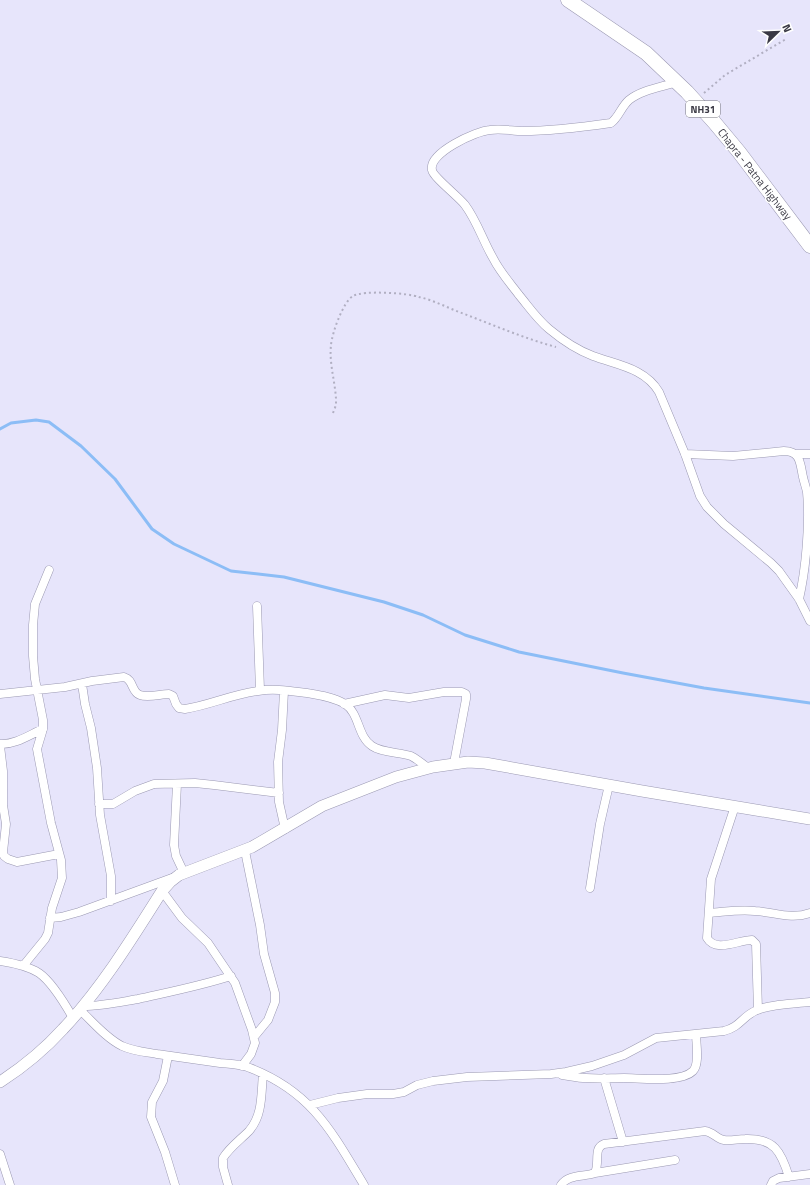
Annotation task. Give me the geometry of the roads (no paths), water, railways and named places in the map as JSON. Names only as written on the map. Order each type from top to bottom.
[{"type":"highway","name":"Chapra - Patna Highway","points":[[568,0],[646,53],[677,82],[739,152],[810,246]]},
{"type":"street","points":[[677,82],[635,96],[624,105],[616,119],[611,123],[523,131],[498,129],[482,131],[471,135],[448,149],[435,160],[431,166],[432,172],[434,176],[466,206],[502,273],[540,321],[558,336],[592,356],[634,370],[647,377],[654,384],[662,398],[700,496],[707,507],[724,524],[771,563],[799,599],[810,621]]},
{"type":"street","points":[[685,454],[733,456],[790,451],[799,459],[806,492],[808,514],[806,560],[799,599]]},
{"type":"street","points":[[795,454],[810,454]]},
{"type":"street","points":[[22,966],[48,934],[52,908],[62,878],[59,854],[37,749],[43,729],[43,720],[37,690],[33,656],[35,604],[49,570]]},
{"type":"street","points":[[257,606],[260,690]]},
{"type":"street","points":[[0,694],[65,687],[92,681],[124,677],[128,678],[135,692],[139,695],[169,694],[173,696],[179,708],[185,709],[260,690],[315,694],[328,697],[344,704],[353,711],[367,742],[373,747],[411,756],[428,768]]},
{"type":"street","points":[[82,684],[97,768],[103,838],[108,855],[111,876],[111,901]]},
{"type":"street","points":[[284,691],[282,734],[278,762],[280,811],[285,829]]},
{"type":"street","points":[[344,704],[384,695],[409,698],[444,692],[462,692],[466,694],[454,764]]},
{"type":"street","points":[[43,729],[19,740],[0,745],[3,771],[3,805],[6,824],[3,852],[4,856],[8,859],[17,862],[59,854]]},
{"type":"street","points":[[50,918],[69,915],[111,901],[245,851],[305,816],[329,804],[396,777],[428,768],[468,762],[485,762],[609,785],[810,819]]},
{"type":"street","points":[[99,804],[113,804],[135,791],[154,784],[214,784],[279,793]]},
{"type":"street","points":[[177,784],[174,845],[182,874]]},
{"type":"street","points":[[590,888],[600,824],[609,785]]},
{"type":"street","points":[[735,806],[711,879],[707,938],[709,942],[716,945],[726,945],[748,940],[752,940],[756,944],[758,1010]]},
{"type":"street","points":[[245,851],[260,925],[264,954],[275,993],[275,1002],[268,1020],[254,1037]]},
{"type":"street","points":[[0,1082],[46,1046],[79,1012],[126,948],[162,891],[170,882],[182,874]]},
{"type":"street","points":[[162,891],[182,918],[208,944],[231,976],[254,1037],[254,1047],[251,1054],[242,1066]]},
{"type":"street","points":[[709,913],[755,911],[783,916],[796,916],[810,913]]},
{"type":"street","points":[[0,961],[22,966],[39,973],[64,1002],[79,1012],[120,1045],[140,1051],[168,1056],[242,1066],[263,1074],[283,1085],[310,1105],[329,1127],[364,1185]]},
{"type":"street","points":[[79,1012],[170,992],[231,976]]},
{"type":"street","points":[[310,1105],[338,1098],[367,1094],[393,1094],[404,1092],[418,1085],[433,1081],[467,1077],[551,1074],[578,1070],[634,1051],[656,1038],[716,1033],[731,1029],[753,1011],[810,1002]]},
{"type":"street","points":[[551,1074],[586,1078],[663,1079],[680,1077],[694,1070],[696,1066],[696,1034]]},
{"type":"street","points":[[168,1056],[163,1081],[152,1102],[151,1117],[165,1152],[175,1185]]},
{"type":"street","points":[[228,1185],[223,1167],[223,1158],[257,1119],[263,1074]]},
{"type":"street","points":[[604,1078],[623,1142]]},
{"type":"street","points":[[595,1173],[597,1168],[597,1149],[600,1145],[705,1131],[710,1132],[721,1140],[746,1138],[770,1143],[781,1155],[789,1177]]},
{"type":"street","points":[[0,1154],[10,1185]]},
{"type":"street","points":[[561,1185],[568,1179],[595,1173],[675,1160]]},
{"type":"street","points":[[771,1185],[773,1180],[810,1174]]},
{"type":"waterway","points":[[0,429],[11,423],[36,420],[49,422],[81,446],[115,479],[152,529],[174,544],[231,571],[284,577],[384,602],[423,615],[465,635],[519,652],[704,688],[810,703]]}]
